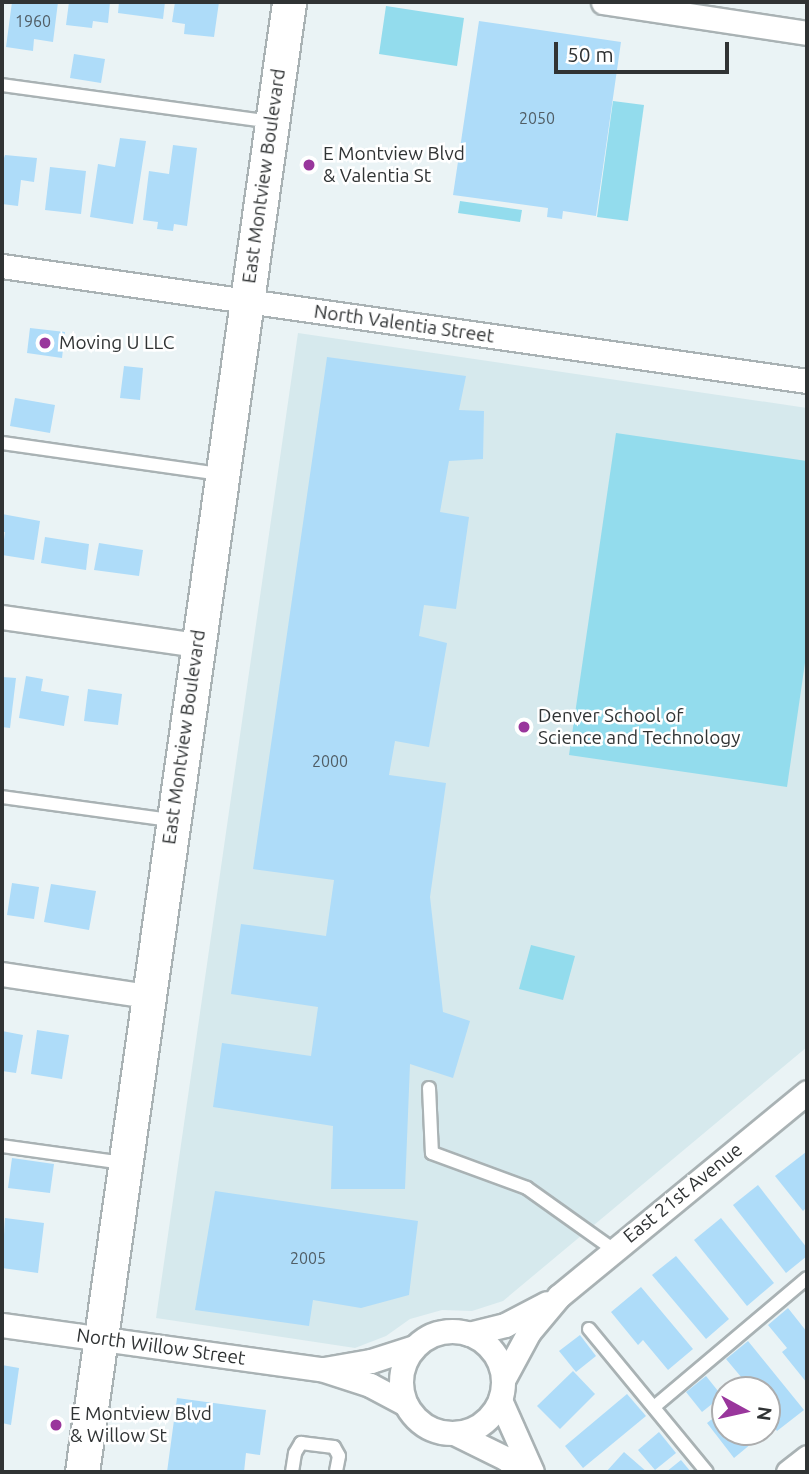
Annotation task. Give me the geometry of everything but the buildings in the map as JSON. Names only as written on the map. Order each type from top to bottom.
[{"type":"main road","name":"East Montview Boulevard","points":[[82,1472],[289,2]]},
{"type":"street","points":[[603,2],[807,33]]},
{"type":"street","name":"North Valentia Street","points":[[2,266],[807,381]]},
{"type":"street","points":[[2,617],[197,645]]},
{"type":"street","points":[[2,974],[148,996]]},
{"type":"street","name":"East 21st Avenue","points":[[501,1390],[529,1332],[559,1296],[807,1092]]},
{"type":"street","name":"East 21st Avenue","points":[[470,1334],[505,1325],[559,1296]]},
{"type":"street","name":"North Willow Street","points":[[2,1325],[321,1369],[370,1385],[405,1404]]},
{"type":"street","points":[[523,1472],[505,1458],[454,1433],[434,1430],[417,1420],[405,1404],[401,1384],[404,1364],[414,1347],[430,1335],[450,1331],[470,1334],[486,1344],[498,1360],[501,1390],[532,1472]]},
{"type":"street","name":"North Willow Street","points":[[321,1369],[371,1361],[414,1347]]},
{"type":"street","points":[[454,1433],[473,1429],[489,1417],[501,1390]]},
{"type":"street","points":[[788,1472],[807,1457]]},
{"type":"lane","points":[[2,85],[272,122]]},
{"type":"lane","points":[[2,443],[221,475]]},
{"type":"lane","points":[[2,797],[172,821]]},
{"type":"lane","points":[[429,1088],[432,1153],[527,1188],[614,1250]]},
{"type":"lane","points":[[2,1146],[125,1163]]},
{"type":"lane","points":[[654,1408],[807,1278]]},
{"type":"lane","points":[[589,1329],[707,1472]]},
{"type":"lane","points":[[292,1472],[295,1453],[301,1443],[334,1447],[339,1456],[336,1472]]},
{"type":"shaded area","points":[[386,6],[464,18],[457,66],[379,54]]},
{"type":"shaded area","points":[[613,101],[644,105],[628,221],[597,217]]},
{"type":"shaded area","points":[[460,201],[522,210],[520,222],[458,213]]},
{"type":"shaded area","name":"Denver School of Science and Technology","points":[[298,333],[807,408],[807,1047],[503,1301],[472,1311],[442,1310],[410,1319],[386,1336],[355,1348],[156,1318]]},
{"type":"shaded area","points":[[616,433],[807,461],[807,649],[787,787],[569,755]]},
{"type":"shaded area","points":[[531,945],[575,956],[563,1000],[519,989]]},
{"type":"place","name":"E Montview Blvd & Valentia St","points":[[309,165]]},
{"type":"place","name":"Moving U LLC","points":[[45,343]]},
{"type":"place","name":"Denver School of Science and Technology","points":[[524,727]]},
{"type":"place","name":"E Montview Blvd & Willow St","points":[[56,1425]]}]
